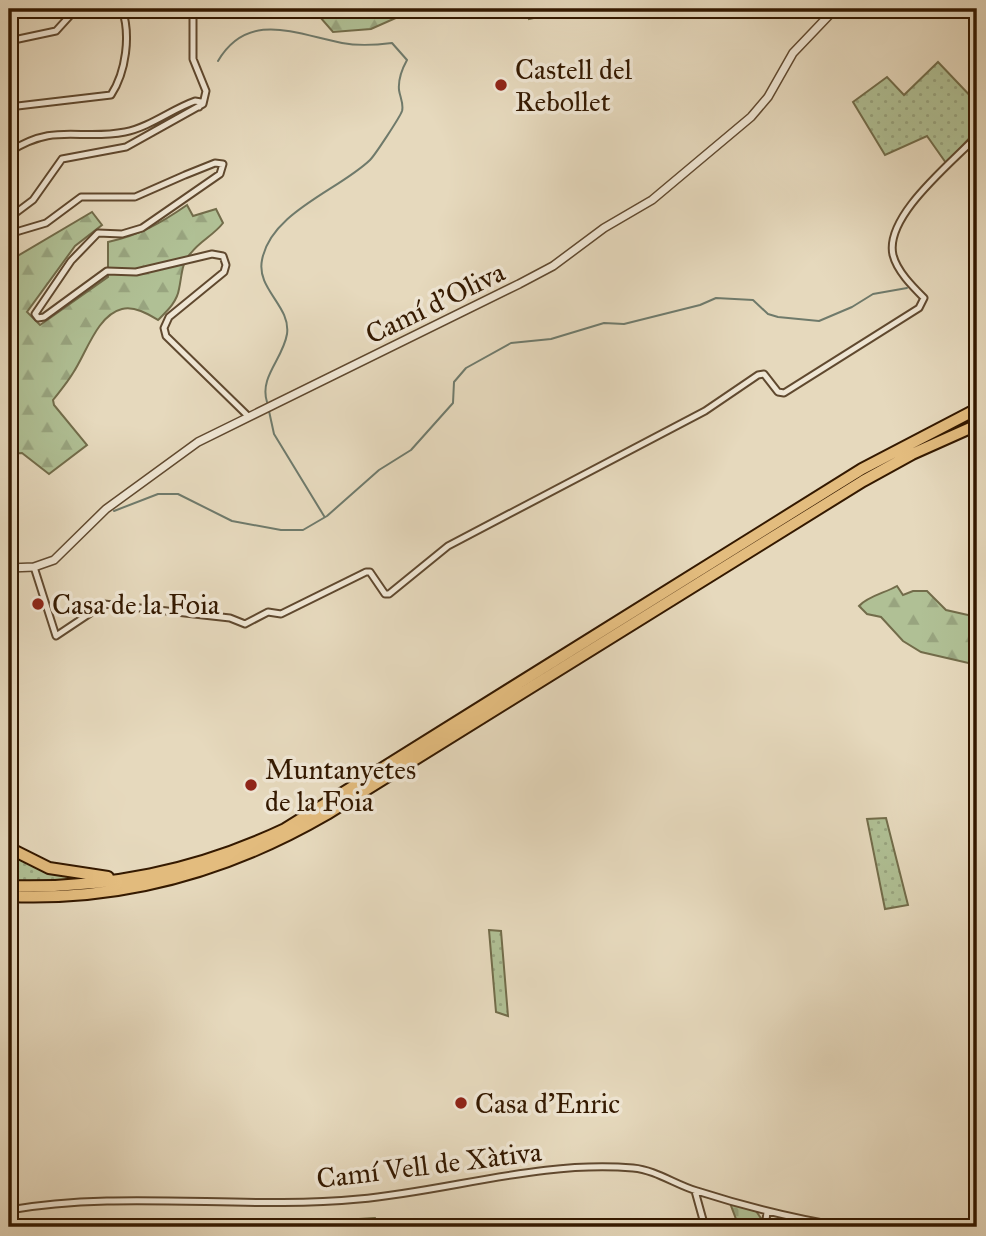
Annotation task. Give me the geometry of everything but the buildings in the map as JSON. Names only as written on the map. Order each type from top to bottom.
[{"type":"highway","points":[[9,886],[76,886],[140,879],[190,867],[251,845],[317,811],[862,469],[977,409]]},
{"type":"highway","points":[[9,899],[102,900],[139,887],[219,866],[296,832],[811,511],[912,454],[977,425]]},
{"type":"highway","points":[[13,851],[49,868],[91,877],[124,877],[190,867]]},
{"type":"street","points":[[9,41],[55,31],[76,9]]},
{"type":"street","points":[[9,130],[11,107],[111,95],[121,71],[126,47],[122,9]]},
{"type":"street","points":[[9,218],[33,200],[62,159],[126,147],[199,107],[206,93],[193,59],[193,9]]},
{"type":"street","name":"Camí d’Oliva","points":[[9,568],[34,567],[61,556],[97,516],[171,460],[248,416],[428,332],[537,275],[604,228],[647,204],[758,111],[793,54],[835,9]]},
{"type":"street","points":[[9,152],[36,136],[67,132],[124,132],[200,100],[199,107]]},
{"type":"street","points":[[34,567],[56,636],[104,604],[230,618],[244,624],[268,612],[281,614],[366,572],[370,572],[385,594],[388,594],[448,546],[705,411],[758,375],[764,374],[778,392],[784,393],[919,308],[924,298],[894,259],[894,234],[910,205],[977,136]]},
{"type":"street","points":[[9,234],[47,223],[81,197],[135,197],[215,163],[223,164],[224,168],[219,174],[149,224],[122,234],[98,233],[71,261],[34,314],[38,318],[44,317],[107,271],[136,272],[212,254],[223,256],[226,265],[224,272],[169,317],[164,332],[248,416]]},
{"type":"street","name":"Camí Vell de Xàtiva","points":[[9,1210],[72,1202],[357,1199],[548,1171],[606,1167],[639,1168],[695,1191],[767,1212],[846,1227]]},
{"type":"street","points":[[695,1191],[705,1227]]},
{"type":"street","points":[[767,1212],[766,1220],[771,1227]]},
{"type":"green space","points":[[313,9],[416,9],[371,29],[333,32]]},
{"type":"green space","points":[[495,9],[603,9],[584,16],[529,19],[526,11],[507,14]]},
{"type":"green space","points":[[938,62],[977,103],[977,130],[946,163],[927,136],[885,155],[853,102],[887,77],[904,95]]},
{"type":"green space","points":[[187,205],[193,216],[216,209],[223,223],[188,257],[174,302],[158,320],[141,311],[127,308],[113,313],[99,327],[71,377],[53,400],[54,405],[87,445],[49,474],[22,453],[9,454],[9,261],[92,212],[102,225],[75,246],[27,312],[40,325],[108,277],[108,242],[150,228]]},
{"type":"green space","points":[[897,586],[903,595],[913,591],[927,591],[946,610],[977,617],[977,665],[921,652],[903,641],[881,617],[867,614],[859,606]]},
{"type":"green space","points":[[886,818],[908,905],[885,909],[867,819]]},
{"type":"green space","points":[[9,851],[44,870],[103,881],[9,882]]},
{"type":"green space","points":[[489,930],[501,931],[508,1016],[496,1012]]},
{"type":"green space","points":[[730,1203],[756,1211],[767,1227],[739,1227]]},
{"type":"green space","points":[[375,1218],[380,1227],[293,1227],[292,1223]]},
{"type":"waterway","points":[[218,61],[230,45],[244,35],[274,30],[348,44],[392,43],[407,60],[399,82],[402,111],[373,157],[292,215],[278,228],[268,243],[262,260],[264,280],[284,315],[287,334],[266,384],[267,402]]},
{"type":"waterway","points":[[114,511],[158,494],[178,494],[232,521],[281,530],[303,530],[327,516],[379,470],[411,450],[453,403],[454,382],[466,368],[511,343],[551,339],[604,323],[624,324],[700,305],[716,298],[753,300],[768,314],[819,321],[852,307],[873,294],[907,288]]},
{"type":"waterway","points":[[269,411],[274,434],[324,516]]},
{"type":"place","name":"Castell del Rebollet","points":[[501,85]]},
{"type":"place","name":"Casa de la Foia","points":[[38,604]]},
{"type":"place","name":"Muntanyetes de la Foia","points":[[251,785]]},
{"type":"place","name":"Casa d'Enric","points":[[461,1103]]}]
